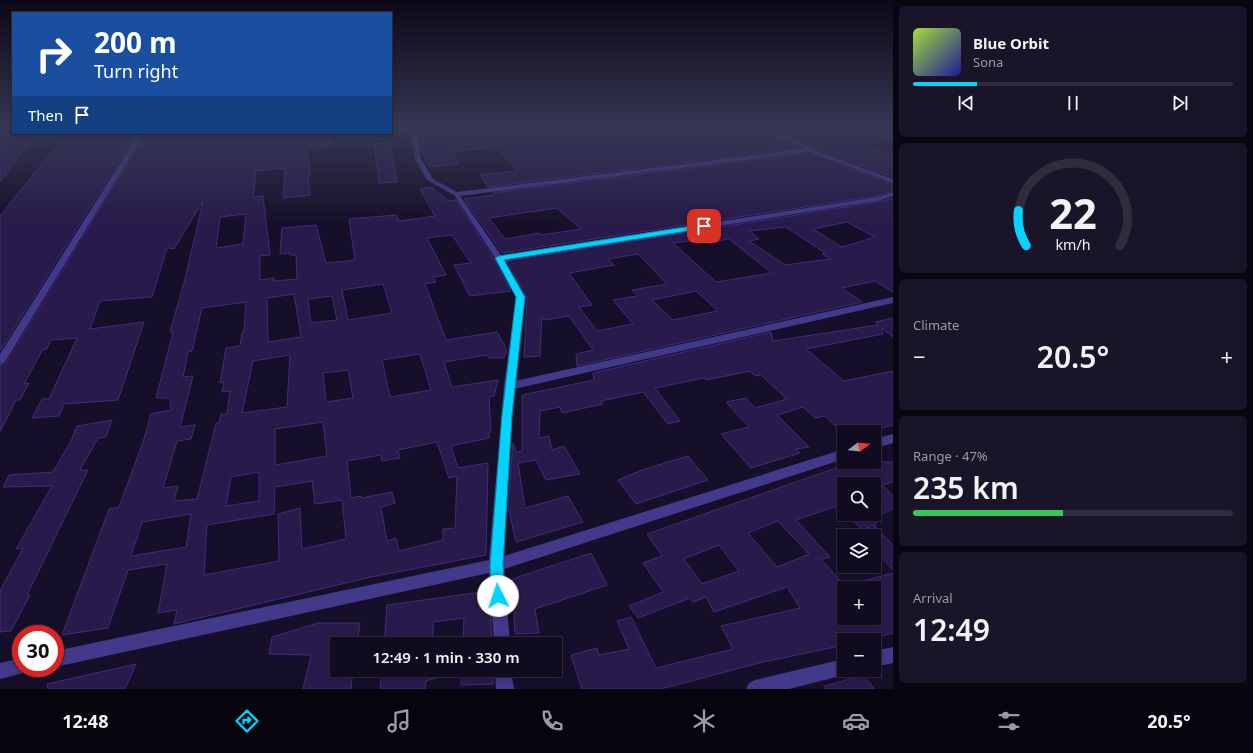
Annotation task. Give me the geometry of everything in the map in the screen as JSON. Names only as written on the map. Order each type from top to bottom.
[{"type":"street","points":[[0,362],[125,159]]},
{"type":"street","points":[[418,159],[430,180],[456,194],[499,258],[520,297],[509,386],[496,565],[501,637]]},
{"type":"street","points":[[456,194],[736,159]]},
{"type":"street","points":[[834,159],[893,181]]},
{"type":"street","points":[[499,258],[878,199],[893,194]]},
{"type":"street","points":[[509,386],[893,300]]},
{"type":"street","points":[[881,442],[893,438]]},
{"type":"street","points":[[64,657],[496,565],[837,456]]},
{"type":"street","points":[[881,658],[893,655]]},
{"type":"street","points":[[0,671],[12,668]]},
{"type":"street","points":[[755,689],[837,669]]},
{"type":"street","points":[[503,677],[504,689]]},
{"type":"building","points":[[0,159],[17,159],[0,182]]},
{"type":"building","points":[[46,159],[121,159],[0,351],[0,216]]},
{"type":"building","points":[[130,159],[308,159],[311,174],[308,175],[310,195],[283,198],[285,168],[256,171],[253,197],[263,196],[270,255],[260,256],[260,280],[274,278],[274,281],[297,279],[296,255],[290,255],[290,253],[280,254],[282,228],[316,225],[326,263],[355,260],[349,219],[396,215],[399,221],[435,216],[420,189],[432,187],[445,199],[449,201],[456,200],[494,259],[511,291],[470,296],[454,265],[471,263],[452,235],[427,238],[446,275],[433,277],[436,282],[425,284],[446,340],[497,332],[507,350],[504,358],[489,358],[487,355],[444,362],[452,387],[498,380],[494,396],[489,397],[491,432],[489,432],[489,438],[451,446],[458,468],[488,463],[486,555],[371,577],[174,624],[177,610],[158,613],[167,564],[128,570],[108,628],[64,635],[64,630],[109,509],[119,507],[143,442],[151,414],[171,410],[170,398],[156,398],[173,332],[170,332],[185,279],[203,201],[174,249],[167,248],[152,297],[100,301],[90,329],[144,322],[118,400],[64,404],[59,416],[32,418],[42,399],[49,399],[77,338],[51,340],[47,349],[43,349],[24,384],[29,383],[20,400],[16,400],[0,432],[0,366],[6,363]],"holes":[[[246,214],[243,244],[216,248],[220,217]],[[383,284],[392,313],[348,320],[342,290]],[[294,294],[301,337],[268,342],[267,298]],[[332,296],[337,320],[311,323],[308,299]],[[246,302],[244,332],[242,332],[240,346],[226,348],[220,383],[224,382],[222,392],[230,391],[227,414],[221,414],[219,423],[216,423],[197,499],[174,501],[178,486],[163,488],[177,441],[191,439],[195,425],[180,427],[193,376],[183,377],[188,352],[192,351],[202,308]],[[420,354],[431,390],[390,397],[382,360]],[[290,355],[287,407],[242,413],[253,361]],[[348,370],[353,398],[326,402],[323,373]],[[323,422],[327,456],[275,465],[275,429]],[[437,442],[449,478],[457,476],[455,528],[443,529],[443,540],[399,551],[396,538],[387,541],[381,507],[395,503],[392,492],[361,498],[361,496],[351,498],[347,461],[381,455],[382,461],[400,458],[398,450]],[[259,472],[259,501],[226,506],[231,477]],[[312,481],[315,504],[342,500],[346,539],[302,549],[300,508],[278,514],[279,561],[204,575],[207,525],[274,514],[275,487]],[[191,514],[186,547],[131,556],[142,522]]]},
{"type":"building","points":[[376,159],[393,159],[397,182],[379,183]]},
{"type":"building","points":[[426,159],[456,159],[459,164],[430,167]]},
{"type":"building","points":[[507,159],[710,159],[488,187],[480,175],[517,171]]},
{"type":"building","points":[[761,159],[826,159],[893,184],[893,191],[877,196],[502,253],[464,199],[494,195],[493,193]],"holes":[[[557,208],[581,229],[541,235],[540,233],[505,239],[489,218]]]},
{"type":"building","points":[[843,159],[893,159],[893,177]]},
{"type":"building","points":[[893,198],[893,292],[875,281],[842,288],[862,302],[577,366],[576,354],[593,350],[569,316],[544,320],[542,316],[540,356],[524,357],[527,297],[506,261],[878,202]],"holes":[[[847,222],[875,237],[842,247],[813,229]],[[786,227],[825,253],[822,254],[830,259],[785,265],[749,241],[759,239],[749,231]],[[703,239],[708,243],[729,239],[772,273],[716,282],[673,243]],[[638,254],[667,284],[632,290],[637,296],[613,300],[633,324],[597,331],[579,307],[592,305],[569,273],[614,265],[608,259]],[[696,291],[718,311],[673,320],[652,300]]]},
{"type":"building","points":[[893,318],[893,337],[882,328],[883,334],[806,349],[844,381],[893,371],[893,425],[881,428],[881,425],[837,425],[837,427],[825,416],[815,418],[803,407],[777,415],[809,447],[796,449],[800,453],[751,468],[721,434],[749,427],[726,402],[746,398],[755,408],[787,399],[761,375],[755,376],[750,371],[706,380],[704,378],[655,388],[680,421],[668,424],[643,392],[601,401],[603,404],[562,413],[560,407],[540,411],[539,438],[549,436],[552,450],[564,446],[580,474],[546,480],[536,460],[518,463],[525,508],[568,496],[583,522],[516,542],[508,506],[513,443],[516,452],[522,451],[522,395],[594,380],[593,373],[771,332],[773,341],[878,325],[875,322]]},
{"type":"building","points":[[112,420],[106,437],[98,438],[80,470],[88,470],[27,595],[30,595],[14,625],[12,625],[11,631],[0,632],[0,591],[23,548],[16,549],[52,486],[3,487],[9,475],[53,472],[71,441],[77,426]]},
{"type":"building","points":[[688,456],[708,480],[636,504],[618,480],[642,470]]},
{"type":"building","points":[[881,462],[893,462],[893,482],[882,485],[893,496],[893,509],[881,515],[881,477],[837,477],[837,506],[796,520],[830,557],[821,559],[840,581],[837,581],[837,625],[881,625],[881,581],[862,581],[893,573],[893,633],[881,636],[881,633],[837,633],[837,646],[759,663],[661,689],[582,689],[571,655],[597,648],[599,655],[629,649],[617,621],[631,617],[656,668],[733,649],[721,626],[800,608],[787,587],[714,612],[706,597],[693,602],[690,598],[638,618],[629,606],[663,592],[643,563],[662,556],[647,534],[837,468],[837,469],[881,469]],"holes":[[[778,521],[809,554],[777,567],[748,533]],[[719,545],[739,571],[702,584],[684,559]]]},
{"type":"building","points":[[853,521],[874,521],[877,524],[865,529],[862,529]]},
{"type":"building","points":[[881,532],[893,545],[893,570],[881,557]]},
{"type":"building","points":[[591,553],[607,585],[535,609],[539,633],[515,634],[512,579]]},
{"type":"building","points":[[489,591],[492,637],[463,637],[464,618],[433,622],[433,637],[385,637],[387,605]]},
{"type":"building","points":[[318,623],[360,623],[358,637],[330,637],[330,677],[352,677],[351,689],[303,689],[311,655],[269,654],[272,637]]},
{"type":"building","points":[[136,664],[125,689],[48,689],[47,684]]},
{"type":"building","points":[[381,677],[440,677],[426,681],[425,689],[380,689]]},
{"type":"building","points":[[462,677],[493,677],[493,684],[461,685]]},
{"type":"building","points":[[857,677],[865,677],[874,689],[826,689],[825,686]]},
{"type":"route","points":[[498,596],[496,565],[509,386],[520,297],[499,258],[704,226]]}]
